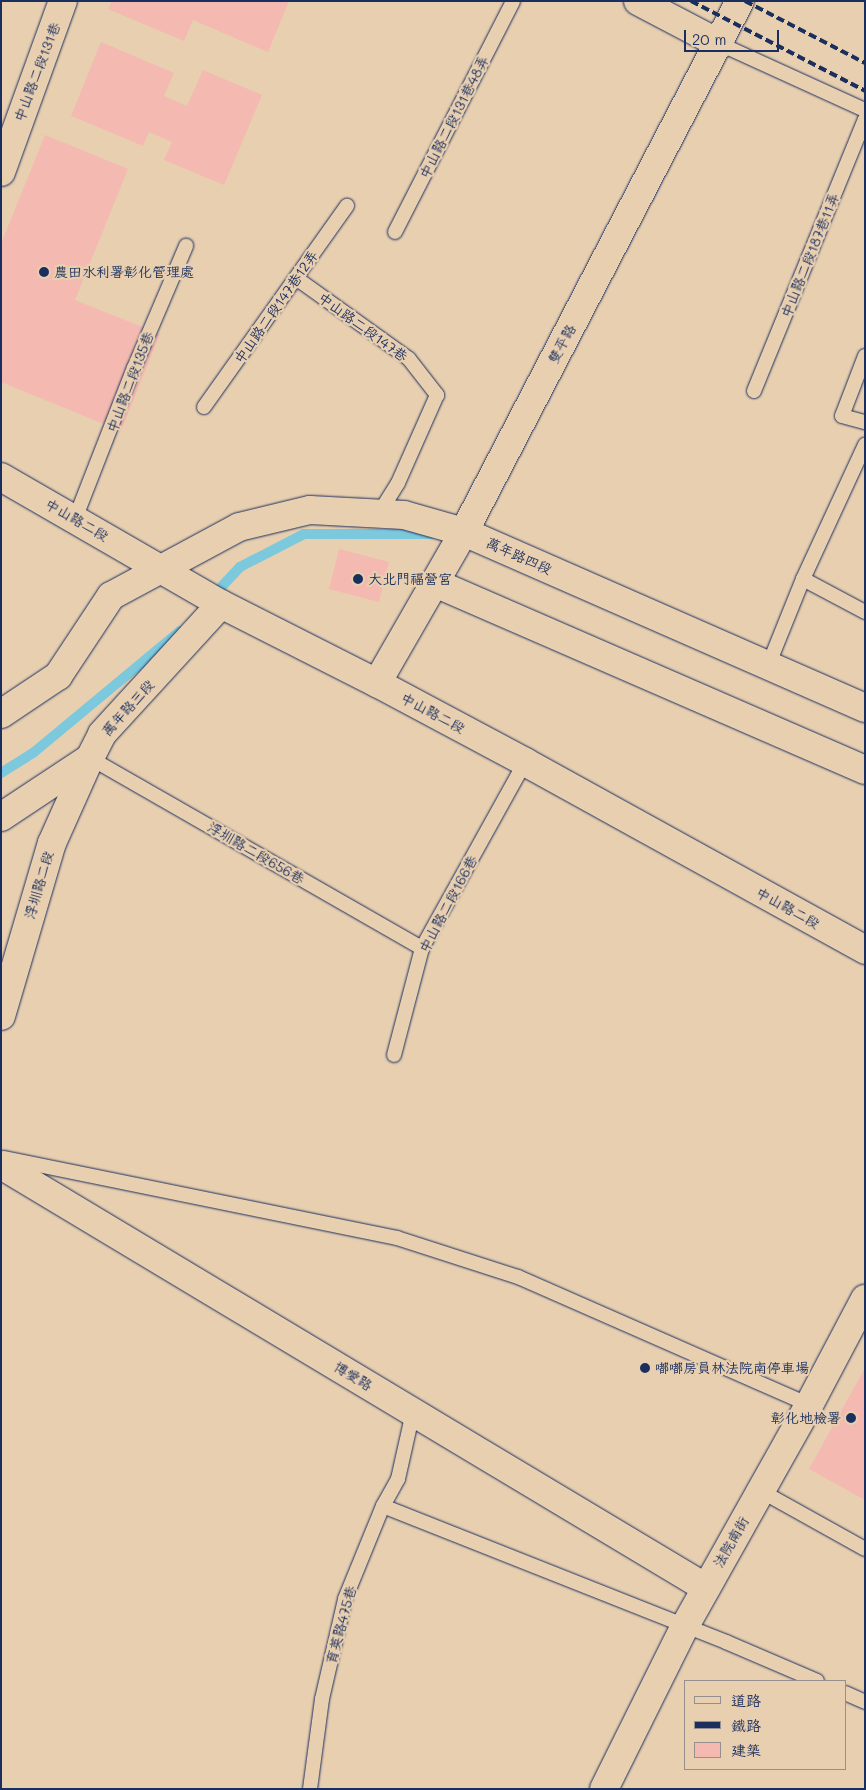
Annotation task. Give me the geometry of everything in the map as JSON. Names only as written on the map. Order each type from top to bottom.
[{"type":"street","name":"中山路二段131巷","points":[[1,172],[63,1]]},
{"type":"street","points":[[638,1],[720,44]]},
{"type":"street","name":"雙平路","points":[[377,683],[464,532],[720,44],[740,1]]},
{"type":"street","name":"中山路二段","points":[[1,477],[221,604],[377,683],[526,762],[865,950]]},
{"type":"street","name":"萬年路四段","points":[[161,568],[239,528],[310,510],[404,515],[464,532],[865,708]]},
{"type":"street","points":[[1,714],[58,676],[110,596],[161,568]]},
{"type":"street","points":[[436,583],[865,770]]},
{"type":"street","name":"萬年路三段","points":[[1,817],[90,758],[102,734],[221,604]]},
{"type":"street","name":"浮圳路二段","points":[[1,1016],[52,842],[90,758]]},
{"type":"street","name":"博愛路","points":[[1,1165],[706,1588]]},
{"type":"street","name":"法院南街","points":[[604,1789],[685,1626],[809,1406],[865,1299]]},
{"type":"lane","name":"中山路二段131巷48弄","points":[[395,232],[513,1]]},
{"type":"lane","points":[[720,44],[865,110]]},
{"type":"lane","name":"中山路二段187巷11弄","points":[[754,392],[865,119]]},
{"type":"lane","name":"中山路二段147巷12弄","points":[[204,407],[346,206]]},
{"type":"lane","name":"中山路二段135巷","points":[[75,519],[134,368],[186,246]]},
{"type":"lane","name":"中山路二段147巷","points":[[296,278],[409,359],[437,395],[398,483],[379,514]]},
{"type":"lane","points":[[865,356],[842,416],[865,422]]},
{"type":"lane","points":[[768,666],[803,579],[865,445]]},
{"type":"lane","points":[[803,579],[865,612]]},
{"type":"lane","name":"浮圳路二段656巷","points":[[90,758],[422,948]]},
{"type":"lane","name":"中山路二段166巷","points":[[394,1055],[422,948],[526,762]]},
{"type":"lane","points":[[1,1158],[397,1238],[518,1277],[809,1406]]},
{"type":"lane","name":"育英路475巷","points":[[310,1789],[322,1699],[346,1598],[383,1506],[398,1479],[413,1412]]},
{"type":"lane","points":[[760,1491],[865,1549]]},
{"type":"lane","points":[[383,1506],[685,1626],[814,1680]]},
{"type":"lane","points":[[846,1694],[865,1702]]},
{"type":"building","points":[[112,1],[289,1],[268,52],[193,20],[184,41],[108,9]]},
{"type":"building","points":[[101,42],[174,73],[164,96],[187,106],[203,70],[262,95],[224,185],[164,160],[172,142],[149,132],[143,146],[71,116]]},
{"type":"building","name":"農田水利署彰化管理處","points":[[45,135],[128,169],[75,300],[160,334],[121,431],[1,382],[1,244]]},
{"type":"building","name":"大北門福營宮","points":[[339,549],[389,562],[379,602],[329,589]]},
{"type":"building","name":"彰化地檢署","points":[[865,1368],[865,1500],[809,1469]]},
{"type":"waterway","points":[[212,597],[240,567],[304,534],[431,534]]},
{"type":"waterway","points":[[1,773],[33,753],[180,631]]},
{"type":"railway","points":[[691,1],[865,91]]},
{"type":"railway","points":[[745,1],[865,63]]},
{"type":"place","name":"農田水利署彰化管理處","points":[[44,272]]},
{"type":"place","name":"大北門福營宮","points":[[358,579]]},
{"type":"place","name":"嘟嘟房員林法院南停車場","points":[[645,1368]]},
{"type":"place","name":"彰化地檢署","points":[[851,1418]]}]
